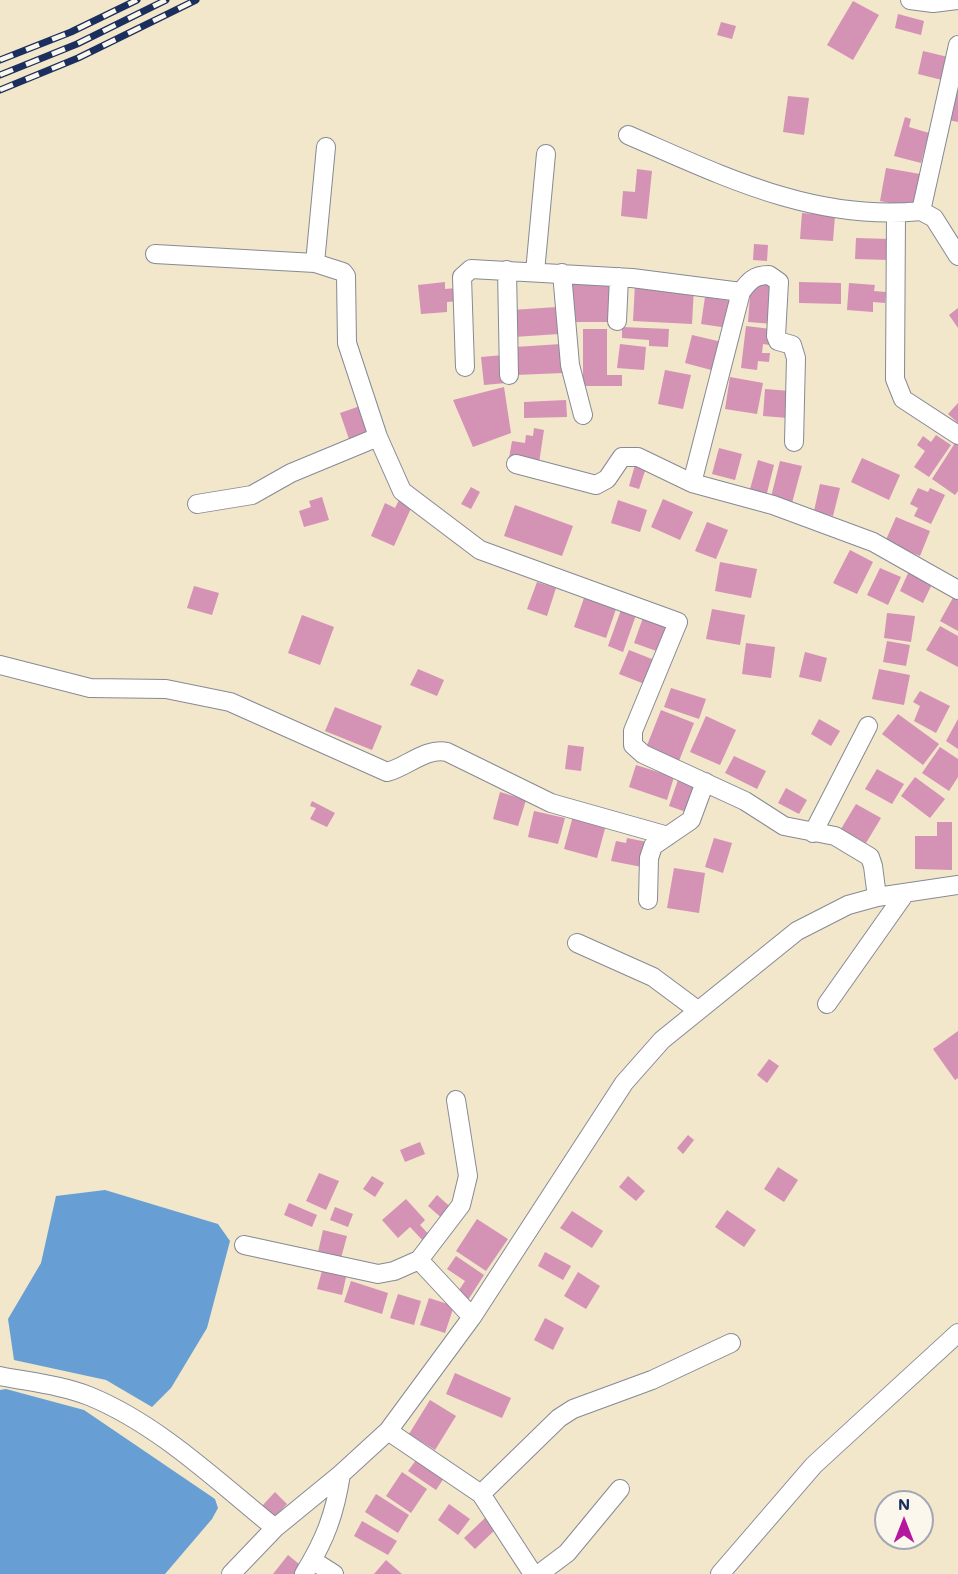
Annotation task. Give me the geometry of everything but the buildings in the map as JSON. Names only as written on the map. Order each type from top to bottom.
[{"type":"street","points":[[910,0],[933,3],[958,0]]},
{"type":"street","points":[[921,211],[958,45]]},
{"type":"street","points":[[628,135],[751,189],[814,204],[866,213],[896,214],[921,211],[934,218],[958,256]]},
{"type":"street","points":[[315,262],[326,147]]},
{"type":"street","points":[[535,272],[546,154]]},
{"type":"street","points":[[896,214],[895,379],[903,399],[958,435]]},
{"type":"street","points":[[155,254],[315,262],[343,272],[346,276],[347,343],[378,438],[402,491],[480,550],[678,622],[633,731],[632,742],[642,754],[745,801],[784,826],[835,836],[870,857],[877,897]]},
{"type":"street","points":[[465,367],[462,277],[471,268],[619,277],[741,292]]},
{"type":"street","points":[[507,270],[508,375]]},
{"type":"street","points":[[562,273],[570,365],[583,415]]},
{"type":"street","points":[[692,483],[741,292],[752,279],[761,275],[769,274],[779,282],[776,336],[778,341],[792,345],[796,358],[794,442]]},
{"type":"street","points":[[617,321],[619,277]]},
{"type":"street","points":[[197,504],[252,495],[291,473],[378,438]]},
{"type":"street","points":[[516,464],[596,485],[607,479],[618,461],[628,455],[638,457],[692,483],[773,505],[873,543],[958,590]]},
{"type":"street","points":[[0,665],[90,688],[166,689],[230,702],[387,772],[401,769],[430,752],[447,752],[551,803],[668,836]]},
{"type":"street","points":[[813,833],[868,726]]},
{"type":"street","points":[[648,900],[649,858],[653,846],[691,820],[705,782]]},
{"type":"street","points":[[231,1574],[274,1528],[341,1474],[388,1431],[472,1317],[624,1083],[662,1040],[696,1009],[797,931],[848,905],[877,897],[904,895],[958,885]]},
{"type":"street","points":[[827,1004],[904,895]]},
{"type":"street","points":[[577,943],[653,977],[696,1009]]},
{"type":"street","points":[[244,1245],[378,1274],[394,1271],[419,1260],[461,1205],[468,1176],[456,1100]]},
{"type":"street","points":[[419,1260],[472,1317]]},
{"type":"street","points":[[720,1574],[814,1465],[958,1333]]},
{"type":"street","points":[[481,1494],[559,1418],[573,1409],[652,1380],[731,1343]]},
{"type":"street","points":[[0,1377],[64,1388],[113,1407],[198,1466],[274,1528]]},
{"type":"street","points":[[388,1431],[481,1494],[533,1574]]},
{"type":"street","points":[[334,1574],[308,1567],[335,1511],[341,1474]]},
{"type":"street","points":[[538,1574],[567,1553],[620,1489]]},
{"type":"water","points":[[105,1190],[218,1224],[230,1241],[207,1328],[171,1388],[152,1407],[106,1380],[14,1360],[8,1319],[41,1263],[56,1196]]},
{"type":"water","points":[[6,1389],[84,1410],[215,1499],[218,1508],[212,1519],[165,1574],[0,1574],[0,1390]]},
{"type":"railway","points":[[0,60],[71,32],[137,0]]},
{"type":"railway","points":[[0,75],[77,44],[166,0]]},
{"type":"railway","points":[[0,90],[78,58],[196,0]]}]
